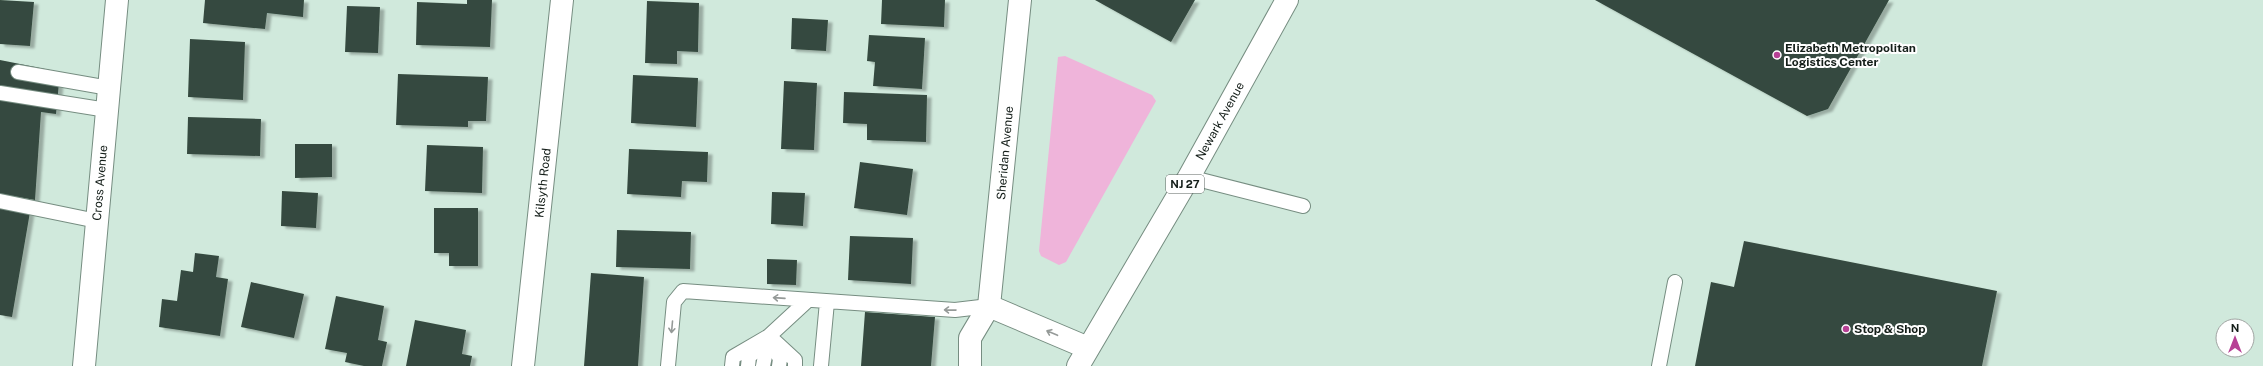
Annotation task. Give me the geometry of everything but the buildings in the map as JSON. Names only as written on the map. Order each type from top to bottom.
[{"type":"street","name":"Cross Avenue","points":[[84,366],[117,0]]},
{"type":"street","name":"Kilsyth Road","points":[[523,366],[562,0]]},
{"type":"street","name":"Sheridan Avenue","points":[[970,366],[970,338],[989,306],[1020,0]]},
{"type":"street","name":"Newark Avenue","points":[[1083,357],[1189,177],[1287,0]]},
{"type":"street","points":[[989,306],[1083,357]]},
{"type":"lane","points":[[18,72],[109,88]]},
{"type":"lane","points":[[0,93],[107,110]]},
{"type":"lane","points":[[1189,177],[1303,206]]},
{"type":"lane","points":[[0,201],[97,221]]},
{"type":"lane","points":[[1659,366],[1675,282]]},
{"type":"lane","points":[[668,366],[674,302],[683,291],[955,310],[989,306]]},
{"type":"lane","points":[[748,366],[749,357],[769,336],[808,300]]},
{"type":"lane","points":[[821,366],[827,302]]},
{"type":"lane","points":[[732,366],[733,357],[769,336]]},
{"type":"lane","points":[[763,366],[769,336]]},
{"type":"lane","points":[[769,336],[780,359],[779,366]]},
{"type":"lane","points":[[769,336],[795,360],[795,366]]},
{"type":"shaded area","points":[[1065,56],[1152,95],[1156,101],[1066,262],[1059,265],[1041,256],[1039,251],[1058,57]]},
{"type":"place","name":"Elizabeth Metropolitan Logistics Center","points":[[1777,55]]},
{"type":"place","name":"Stop & Shop","points":[[1846,329]]}]
